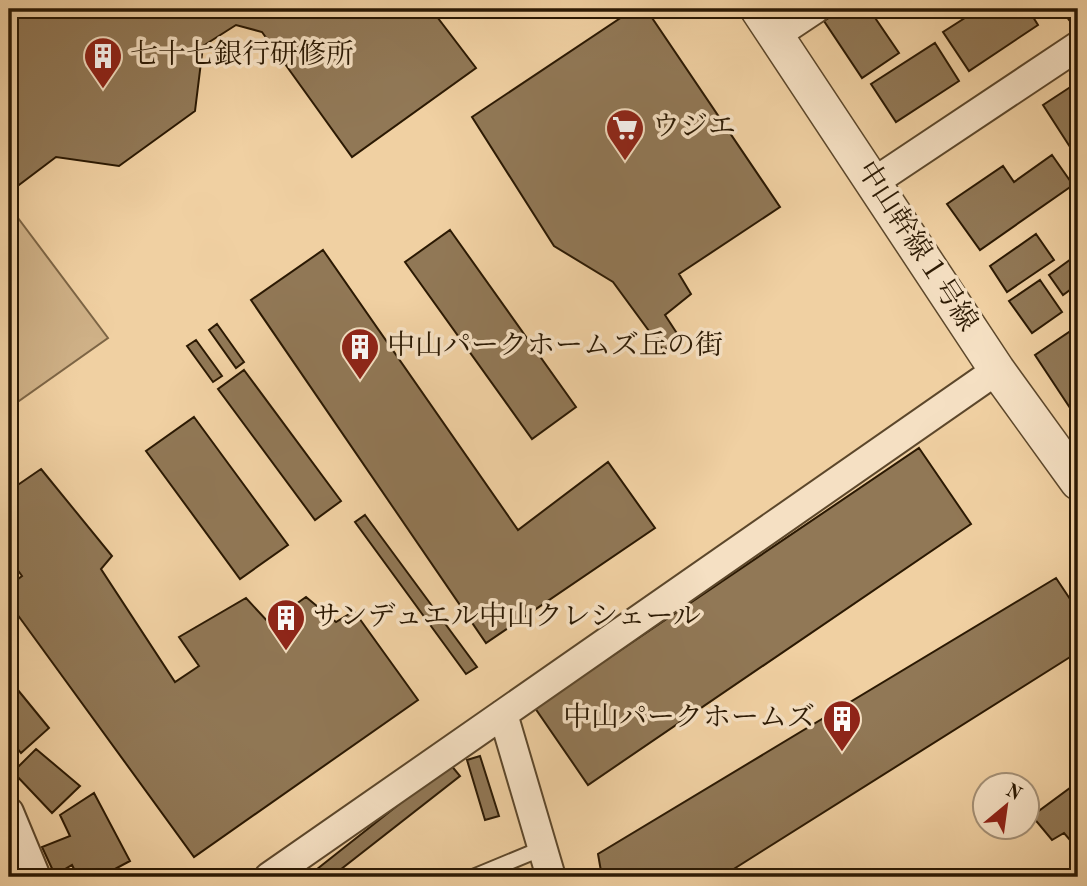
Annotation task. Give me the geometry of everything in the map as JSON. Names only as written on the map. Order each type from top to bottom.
[{"type":"street","points":[[767,22],[815,9]]},
{"type":"street","name":"中山幹線１号線","points":[[767,22],[997,370],[1078,482]]},
{"type":"street","points":[[874,182],[1078,46]]},
{"type":"street","points":[[269,877],[997,370]]},
{"type":"street","points":[[503,714],[551,877]]},
{"type":"street","points":[[9,811],[36,877]]},
{"type":"lane","points":[[473,877],[543,848]]},
{"type":"shaded area","points":[[9,206],[108,338],[9,408]]},
{"type":"building","name":"七十七銀行研修所","points":[[9,9],[86,9],[88,12],[92,9],[431,9],[476,68],[352,157],[262,32],[236,25],[203,46],[195,111],[119,166],[56,157],[11,191]]},
{"type":"building","name":"ウジエ","points":[[634,9],[646,9],[780,207],[679,274],[691,294],[665,315],[682,341],[663,350],[613,282],[554,246],[472,117]]},
{"type":"building","points":[[843,9],[869,9],[899,53],[862,78],[824,21]]},
{"type":"building","points":[[979,9],[1028,9],[1038,25],[969,71],[943,32]]},
{"type":"building","points":[[1061,9],[1078,9],[1078,14],[1069,20]]},
{"type":"building","points":[[935,43],[959,81],[896,122],[871,84]]},
{"type":"building","points":[[1078,82],[1078,142],[1070,147],[1043,105]]},
{"type":"building","points":[[1052,155],[1073,185],[980,250],[947,204],[1003,166],[1014,182]]},
{"type":"building","points":[[450,230],[576,407],[532,439],[405,262]]},
{"type":"building","points":[[1036,234],[1054,260],[1007,292],[990,266]]},
{"type":"building","name":"中山パークホームズ丘の街","points":[[323,250],[518,530],[608,462],[655,528],[486,643],[251,300]]},
{"type":"building","points":[[1078,254],[1078,284],[1063,295],[1049,275]]},
{"type":"building","points":[[1040,280],[1062,312],[1032,333],[1009,301]]},
{"type":"building","points":[[217,324],[244,362],[236,368],[209,330]]},
{"type":"building","points":[[1078,326],[1078,415],[1076,417],[1035,355]]},
{"type":"building","points":[[196,340],[222,376],[213,382],[187,346]]},
{"type":"building","points":[[244,370],[341,501],[315,520],[218,389]]},
{"type":"building","points":[[194,417],[288,545],[240,579],[146,451]]},
{"type":"building","points":[[919,448],[971,524],[588,785],[535,708]]},
{"type":"building","name":"サンデュエル中山クレシェール","points":[[41,469],[112,556],[101,569],[175,682],[199,666],[179,637],[246,598],[269,623],[306,597],[336,622],[354,611],[418,700],[194,857],[9,603],[9,586],[22,576],[9,558],[9,491]]},
{"type":"building","points":[[365,515],[477,667],[466,674],[355,522]]},
{"type":"building","name":"中山パークホームズ","points":[[1056,578],[1078,611],[1078,652],[721,877],[602,877],[598,854]]},
{"type":"building","points":[[13,684],[49,728],[21,753],[9,738],[9,687]]},
{"type":"building","points":[[36,749],[80,786],[52,813],[13,772]]},
{"type":"building","points":[[480,756],[499,816],[485,820],[467,760]]},
{"type":"building","points":[[450,764],[460,776],[331,877],[316,877],[312,873]]},
{"type":"building","points":[[1078,782],[1076,847],[1064,833],[1052,840],[1042,828],[1042,809]]},
{"type":"building","points":[[94,793],[130,861],[100,877],[78,877],[72,865],[55,875],[42,847],[70,836],[60,815]]},
{"type":"place","name":"七十七銀行研修所","points":[[103,90]]},
{"type":"place","name":"ウジエ","points":[[625,162]]},
{"type":"place","name":"中山パークホームズ丘の街","points":[[360,381]]},
{"type":"place","name":"サンデュエル中山クレシェール","points":[[286,652]]},
{"type":"place","name":"中山パークホームズ","points":[[842,753]]}]
